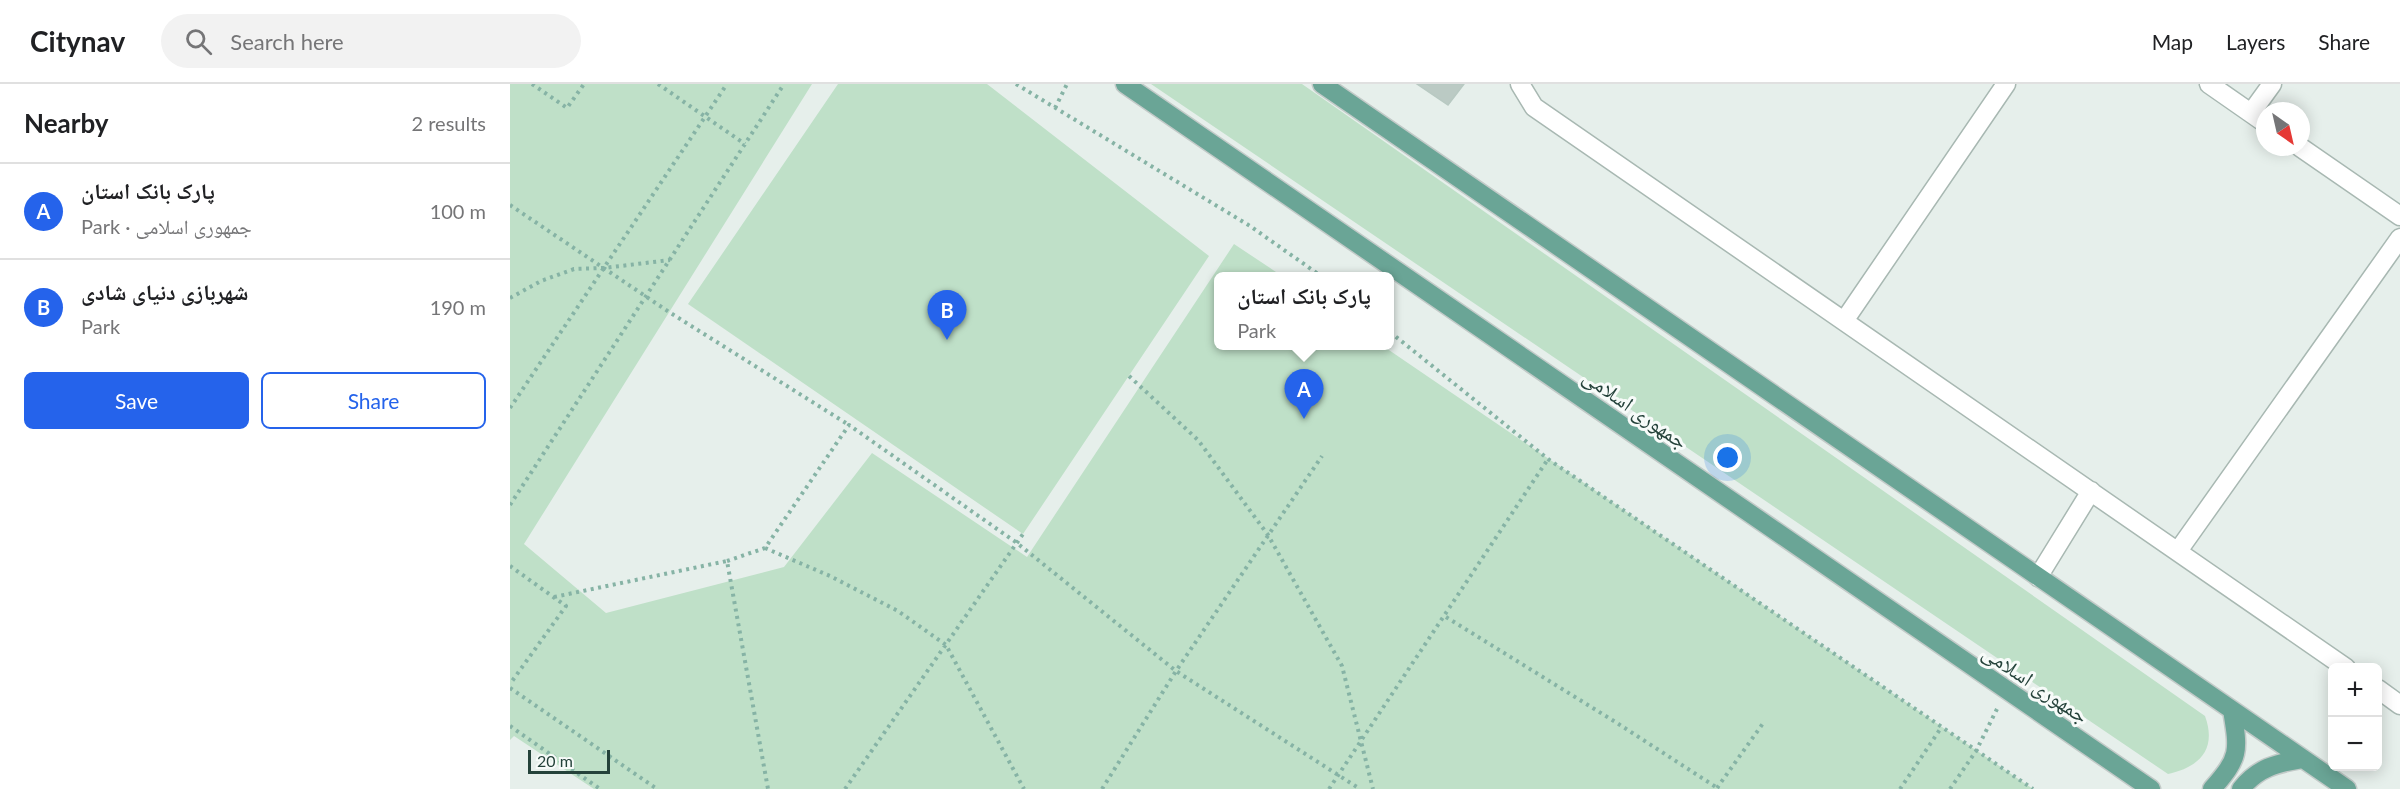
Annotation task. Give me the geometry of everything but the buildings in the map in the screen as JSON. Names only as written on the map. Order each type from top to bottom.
[{"type":"main road","name":"جمهوری اسلامی","points":[[1125,84],[2151,789]]},
{"type":"main road","points":[[1322,84],[2347,789]]},
{"type":"main road","points":[[2212,789],[2233,765],[2238,745],[2232,710]]},
{"type":"main road","points":[[2241,789],[2249,778],[2272,764],[2302,759]]},
{"type":"street","points":[[1520,84],[1534,107],[2339,663]]},
{"type":"street","points":[[2209,84],[2256,117]]},
{"type":"street","points":[[2265,102],[2272,84]]},
{"type":"street","points":[[1844,321],[1999,87]]},
{"type":"street","points":[[2310,154],[2400,216]]},
{"type":"street","points":[[2178,551],[2400,238]]},
{"type":"street","points":[[2038,577],[2091,491]]},
{"type":"street","points":[[2382,692],[2400,705]]},
{"type":"path","points":[[532,84],[567,108],[584,84]]},
{"type":"path","points":[[658,84],[745,144]]},
{"type":"path","points":[[510,408],[727,84]]},
{"type":"path","points":[[510,505],[784,84]]},
{"type":"path","points":[[1016,84],[1250,226],[1315,272]]},
{"type":"path","points":[[1054,108],[1067,84]]},
{"type":"path","points":[[510,205],[646,297],[849,425],[1017,543],[1176,672],[1360,789]]},
{"type":"path","points":[[510,298],[541,281],[574,269],[604,268],[670,260]]},
{"type":"path","points":[[1394,336],[1548,459],[2033,789]]},
{"type":"path","points":[[1129,376],[1198,440],[1268,535],[1342,666],[1373,789]]},
{"type":"path","points":[[554,597],[727,561],[765,548],[849,425]]},
{"type":"path","points":[[1102,789],[1176,672],[1322,456]]},
{"type":"path","points":[[1329,789],[1446,617],[1548,459]]},
{"type":"path","points":[[845,789],[1023,534]]},
{"type":"path","points":[[765,548],[830,576],[898,611],[946,645],[1024,789]]},
{"type":"path","points":[[727,561],[768,789]]},
{"type":"path","points":[[510,566],[566,606],[510,686],[657,789]]},
{"type":"path","points":[[1446,617],[1717,788],[1764,722]]},
{"type":"path","points":[[1950,789],[1976,751],[2006,690]]},
{"type":"path","points":[[510,726],[600,789]]},
{"type":"path","points":[[1900,789],[1941,728]]},
{"type":"green space","points":[[510,84],[812,84],[524,544],[606,613],[784,567],[872,453],[1027,557],[1214,274],[1214,350],[1389,350],[2033,789],[594,789],[514,736],[510,740]]},
{"type":"green space","points":[[838,84],[987,84],[1209,256],[1023,534],[688,304]]},
{"type":"green space","points":[[1151,84],[1302,84],[2205,716],[2209,738],[2203,755],[2189,767],[2168,774]]},
{"type":"green space","points":[[1234,244],[1276,272],[1215,272]]},
{"type":"place","name":"شهربازی دنیای شادی","points":[[947,340]]},
{"type":"place","name":"پارک بانک استان","points":[[1304,419]]}]
